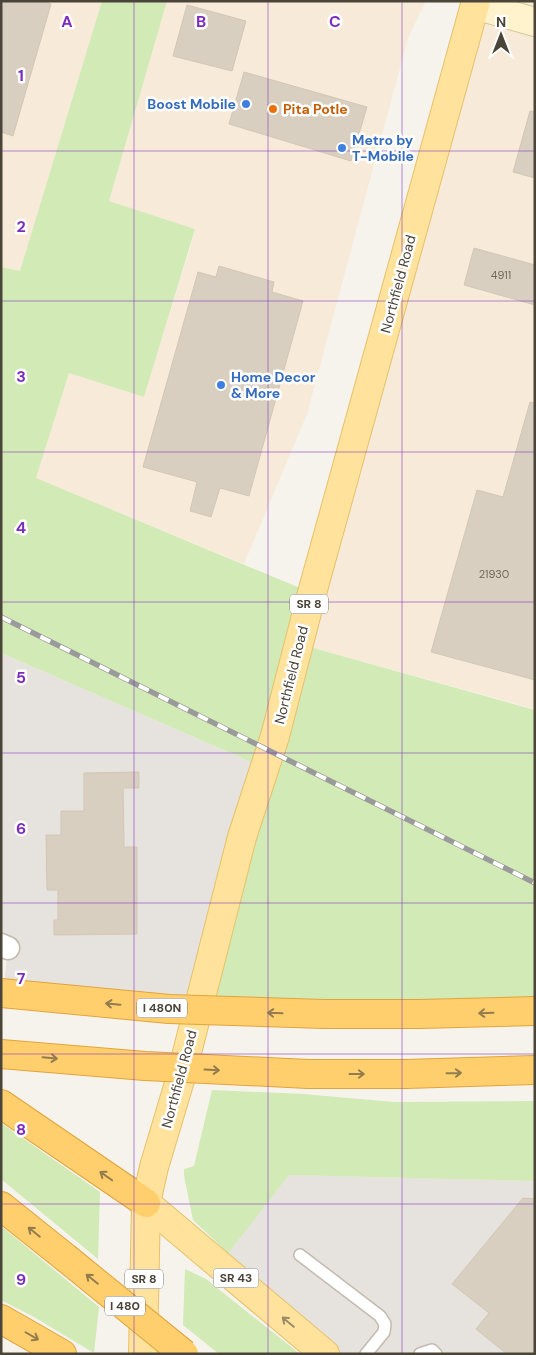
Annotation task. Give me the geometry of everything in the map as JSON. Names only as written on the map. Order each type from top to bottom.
[{"type":"highway","name":"I 480N","points":[[1,993],[169,1009],[324,1014],[535,1011]]},
{"type":"highway","points":[[1,1054],[145,1066],[308,1074],[424,1074],[535,1070]]},
{"type":"highway","points":[[1,1104],[146,1203]]},
{"type":"highway","name":"I 480","points":[[1,1206],[184,1354]]},
{"type":"highway","points":[[1,1319],[62,1354]]},
{"type":"main road","points":[[471,3],[535,22]]},
{"type":"main road","name":"Northfield Road","points":[[143,1354],[146,1203],[154,1167],[180,1080],[242,836],[275,736],[314,584],[471,3]]},
{"type":"main road","name":"SR 43","points":[[146,1203],[326,1354]]},
{"type":"lane","points":[[300,1255],[380,1316],[385,1324],[384,1332],[366,1354]]},
{"type":"lane","points":[[420,1354],[432,1350],[436,1354]]},
{"type":"shaded area","points":[[1,1],[102,1],[20,271],[1,267]]},
{"type":"shaded area","points":[[167,1],[426,1],[408,38],[307,414],[244,564],[36,478],[69,373],[144,397],[193,238],[195,229],[109,201]]},
{"type":"shaded area","points":[[476,1],[535,1],[535,709],[299,644]]},
{"type":"shaded area","points":[[1,653],[265,768],[196,1017],[3,994],[8,948],[1,945]]},
{"type":"shaded area","points":[[289,1175],[535,1181],[535,1354],[325,1354],[218,1264]]},
{"type":"green space","points":[[102,1],[167,1],[109,201],[195,229],[144,397],[69,373],[36,478],[312,593],[299,644],[535,710],[535,1011],[196,1017],[265,768],[1,653],[1,267],[20,271]]},
{"type":"green space","points":[[212,1090],[303,1094],[394,1102],[535,1101],[535,1181],[289,1175],[228,1253],[193,1220],[184,1176],[184,1169],[194,1166]]},
{"type":"green space","points":[[1,1123],[100,1192],[98,1259],[1,1179]]},
{"type":"green space","points":[[1,1226],[99,1307],[94,1353],[34,1317],[1,1300]]},
{"type":"green space","points":[[185,1269],[206,1279],[300,1354],[219,1354],[183,1325]]},
{"type":"building","points":[[1,1],[42,1],[51,4],[13,136],[1,132]]},
{"type":"building","points":[[187,5],[246,21],[232,71],[173,56]]},
{"type":"building","points":[[244,72],[367,107],[351,161],[229,124]]},
{"type":"building","points":[[530,111],[535,112],[535,178],[513,172]]},
{"type":"building","points":[[474,248],[535,265],[535,305],[464,285]]},
{"type":"building","points":[[219,266],[274,282],[272,292],[303,301],[249,496],[220,488],[211,517],[190,511],[197,482],[143,467],[198,272],[216,277]]},
{"type":"building","points":[[530,402],[535,403],[535,680],[431,652],[477,490],[503,497]]},
{"type":"building","points":[[139,772],[139,788],[123,788],[124,847],[137,847],[137,934],[54,935],[54,920],[58,920],[58,890],[47,890],[46,835],[61,835],[61,811],[84,811],[84,773]]},
{"type":"building","points":[[523,1198],[535,1199],[535,1354],[507,1354],[476,1329],[489,1313],[452,1284]]},
{"type":"railway","points":[[1,617],[535,883]]},
{"type":"place","name":"Boost Mobile","points":[[246,104]]},
{"type":"place","name":"Pita Potle","points":[[273,109]]},
{"type":"place","name":"Metro by T-Mobile","points":[[342,148]]},
{"type":"place","name":"Home Decor & More","points":[[221,385]]}]
